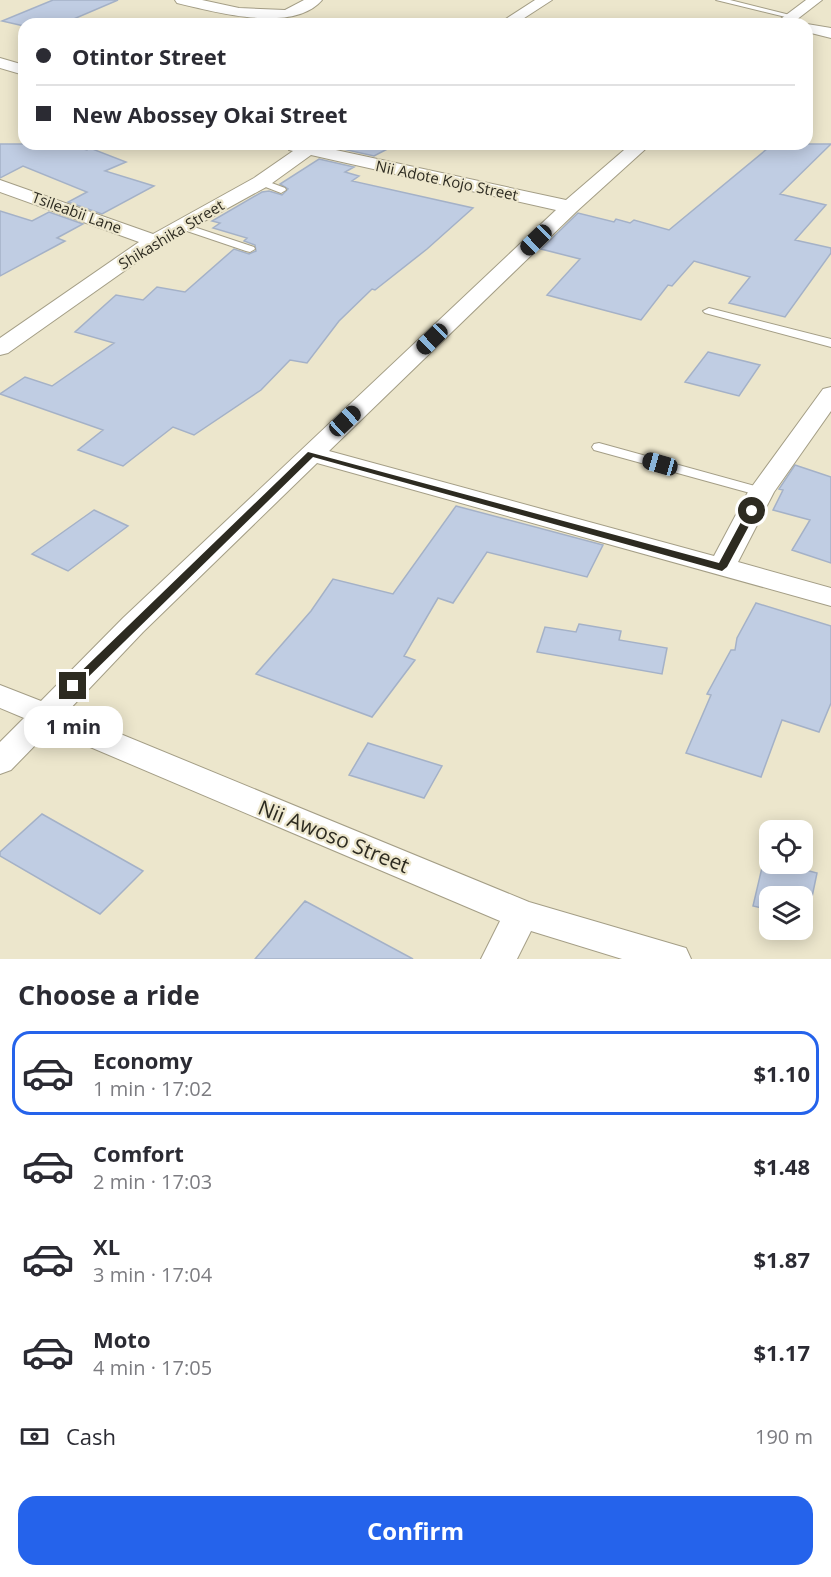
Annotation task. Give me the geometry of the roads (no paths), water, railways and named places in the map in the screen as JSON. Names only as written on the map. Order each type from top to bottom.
[{"type":"street","points":[[182,0],[239,12],[287,14],[315,0]]},
{"type":"street","points":[[515,18],[545,0]]},
{"type":"street","points":[[790,18],[815,0]]},
{"type":"street","points":[[813,29],[831,33]]},
{"type":"street","points":[[0,63],[18,68]]},
{"type":"street","name":"Shikashika Street","points":[[0,348],[154,241],[261,182],[298,150]]},
{"type":"street","name":"Nii Adote Kojo Street","points":[[321,150],[570,207]]},
{"type":"street","points":[[0,762],[133,625],[570,207],[635,150]]},
{"type":"street","name":"Tsileabii Lane","points":[[0,186],[42,198],[154,241]]},
{"type":"street","points":[[722,567],[761,492],[831,394]]},
{"type":"street","points":[[311,454],[831,597]]},
{"type":"street","name":"Nii Awoso Street","points":[[0,696],[43,716],[522,914],[673,959]]},
{"type":"street","points":[[499,959],[522,914]]},
{"type":"lane","points":[[720,0],[773,18]]},
{"type":"lane","points":[[261,182],[281,190]]},
{"type":"lane","points":[[182,226],[250,249]]},
{"type":"lane","points":[[709,311],[831,343]]},
{"type":"lane","points":[[599,447],[761,492]]}]
